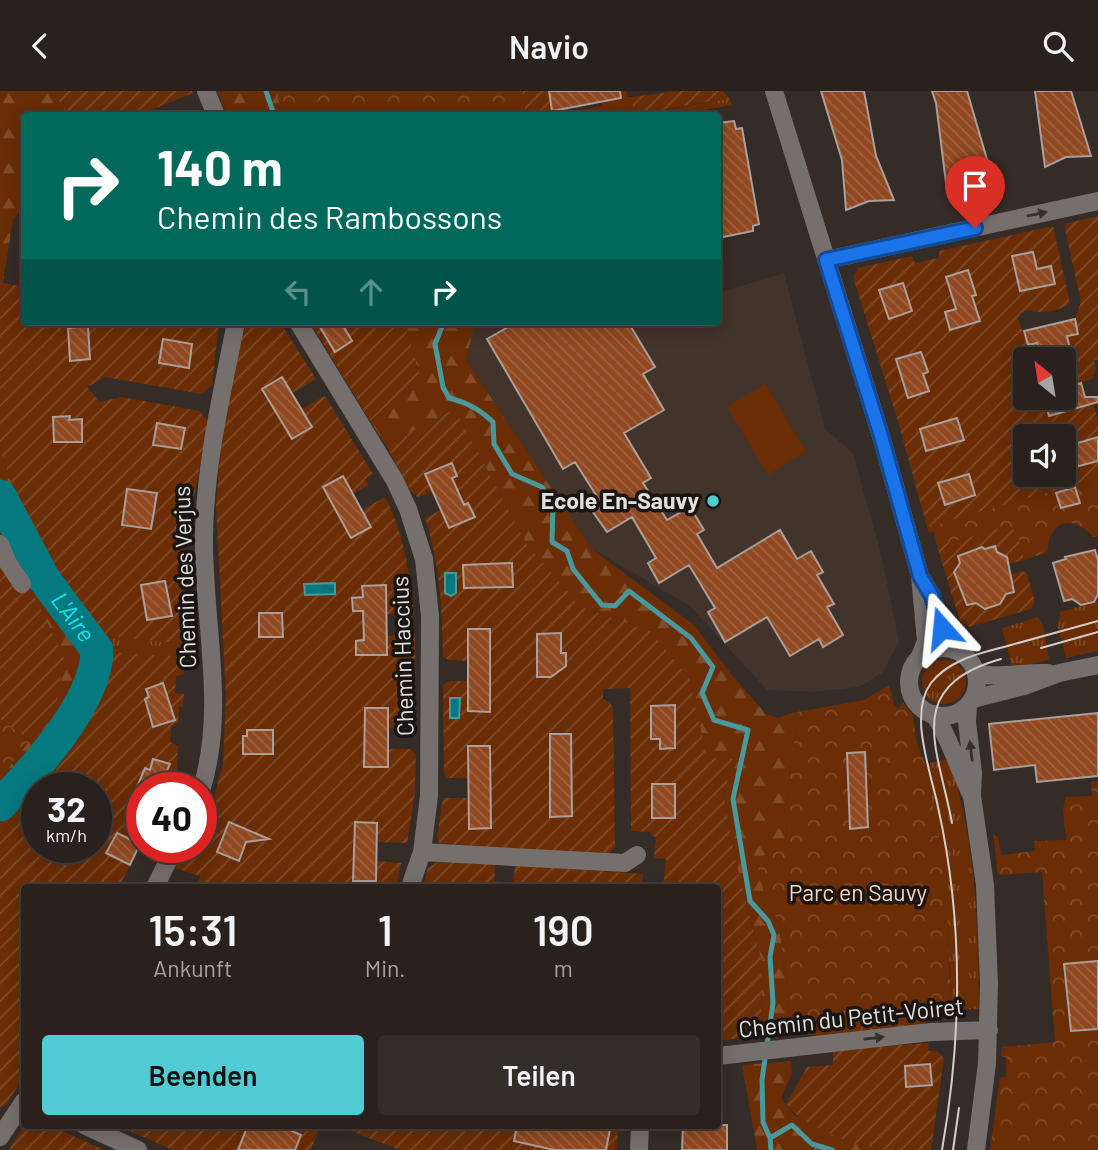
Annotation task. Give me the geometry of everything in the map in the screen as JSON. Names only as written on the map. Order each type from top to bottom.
[{"type":"street","points":[[206,91],[215,112]]},
{"type":"street","points":[[774,91],[881,436],[920,576],[926,641],[911,670],[910,687],[921,707],[934,714],[946,731],[960,774],[972,796]]},
{"type":"street","points":[[826,260],[1098,201]]},
{"type":"street","name":"Chemin des Verjus","points":[[205,772],[213,725],[213,684],[204,552],[206,476],[235,326]]},
{"type":"street","name":"Chemin Haccius","points":[[300,326],[395,481],[408,509],[424,559],[430,616],[429,796],[422,852],[411,884]]},
{"type":"street","points":[[0,544],[8,563],[22,584]]},
{"type":"street","points":[[920,576],[932,596],[942,628],[954,650]]},
{"type":"street","points":[[920,657],[935,650],[954,650],[965,656],[976,674],[977,683],[967,722],[973,773],[972,796],[985,885],[989,1030],[984,1098],[976,1150]]},
{"type":"street","points":[[934,714],[955,714],[970,702],[1059,673],[1098,665]]},
{"type":"street","points":[[976,674],[988,676],[1020,672],[1059,673]]},
{"type":"street","points":[[422,852],[625,863],[637,855]]},
{"type":"street","points":[[157,884],[168,863]]},
{"type":"street","name":"Chemin du Petit-Voiret","points":[[721,1056],[931,1032],[989,1030]]},
{"type":"street","points":[[0,1137],[21,1106]]},
{"type":"street","points":[[93,1129],[138,1150]]},
{"type":"street","points":[[639,1150],[640,1129]]},
{"type":"shaded area","name":"Ecole En-Sauvy","points":[[784,273],[825,429],[853,453],[881,554],[899,642],[882,673],[859,687],[814,692],[767,690],[690,606],[592,549],[465,360],[474,326],[721,326],[721,292]]},
{"type":"green space","points":[[0,91],[55,91],[64,112],[21,112],[21,209],[13,220],[0,300]]},
{"type":"green space","points":[[55,91],[193,93],[146,112],[64,112]]},
{"type":"green space","points":[[218,91],[278,91],[280,112],[226,112]]},
{"type":"green space","points":[[278,91],[522,91],[526,112],[280,112]]},
{"type":"green space","points":[[522,91],[549,91],[552,111],[526,112]]},
{"type":"green space","points":[[600,91],[626,91],[628,97],[631,97],[634,112],[570,112],[602,106]]},
{"type":"green space","points":[[680,91],[723,91],[729,98],[651,112],[634,112],[631,97]]},
{"type":"green space","points":[[729,98],[732,105],[694,112],[657,112]]},
{"type":"green space","points":[[569,108],[570,112],[547,112]]},
{"type":"green space","points":[[1098,216],[1098,359],[1094,361],[1096,369],[1092,379],[1081,383],[1087,405],[1093,404],[1098,419],[1098,478],[1076,484],[1076,424],[1013,424],[1013,487],[1067,487],[927,527],[897,418],[853,277],[858,268],[912,256],[915,263],[939,258],[939,251],[1053,226],[1070,303],[1049,311],[1027,310],[1020,314],[1018,319],[1028,345],[1037,343],[1038,347],[1013,347],[1013,410],[1076,410],[1076,347],[1070,347],[1067,336],[1078,334],[1075,319],[1081,302],[1064,224]]},
{"type":"green space","points":[[3,283],[21,286],[21,326],[219,326],[212,385],[202,394],[105,377],[87,387],[100,402],[122,397],[200,411],[208,422],[181,566],[185,644],[96,635],[63,594],[17,497],[0,450],[0,300]]},
{"type":"green space","points":[[247,326],[283,327],[316,379],[292,393],[302,409],[325,396],[373,474],[365,479],[369,485],[352,494],[362,510],[385,497],[402,540],[414,614],[387,614],[387,636],[415,634],[416,720],[412,727],[388,728],[388,749],[411,749],[416,755],[415,793],[407,843],[377,842],[377,861],[401,863],[397,884],[198,884],[200,876],[175,868],[178,863],[217,863],[217,786],[223,765],[226,698],[216,506],[221,438],[240,337]]},
{"type":"green space","points":[[312,326],[403,326],[406,329],[420,377],[370,421]]},
{"type":"green space","points":[[403,326],[474,326],[466,360],[592,549],[694,625],[766,714],[778,718],[792,713],[796,726],[788,785],[786,845],[764,893],[779,924],[792,1032],[761,1035],[762,963],[736,863],[724,796],[732,759],[707,758],[689,677],[650,631],[581,607],[526,543],[455,409],[386,445],[370,421],[420,377]]},
{"type":"green space","points":[[765,384],[806,451],[768,475],[727,407]]},
{"type":"green space","points":[[455,409],[526,543],[581,607],[650,631],[689,677],[707,757],[732,759],[724,796],[736,863],[762,963],[761,1035],[721,1041],[721,884],[663,884],[666,859],[654,858],[656,838],[649,832],[631,831],[630,688],[603,689],[603,699],[613,707],[615,847],[607,855],[440,844],[437,838],[443,798],[469,798],[468,778],[448,778],[444,774],[443,685],[449,681],[468,681],[468,661],[443,657],[439,586],[425,518],[441,510],[433,492],[418,497],[411,492],[386,445]]},
{"type":"green space","points":[[0,450],[17,497],[63,585],[96,635],[102,650],[104,682],[55,772],[21,772],[21,814],[0,834],[0,779],[57,703],[7,548],[0,535]]},
{"type":"green space","points":[[1098,478],[1098,537],[1093,537],[1078,525],[1066,523],[1055,529],[1051,535],[1047,552],[1024,560],[1017,532],[1008,526],[937,546],[934,531],[929,533],[927,527],[1067,487],[1076,487],[1076,484]]},
{"type":"green space","points":[[1008,526],[1017,532],[1024,560],[1009,564],[1007,557],[998,557],[995,546],[969,550],[961,568],[954,572],[959,587],[967,605],[981,602],[985,609],[1000,604],[1009,575],[1023,571],[1027,574],[1035,602],[1031,609],[969,627],[960,621],[937,546]]},
{"type":"green space","points":[[0,555],[28,582],[64,658],[57,703],[30,740],[0,719]]},
{"type":"green space","points":[[1098,601],[1098,651],[1066,658],[1058,628],[1060,612]]},
{"type":"green space","points":[[1038,617],[1043,625],[1049,660],[1012,668],[1002,628]]},
{"type":"green space","points":[[96,635],[185,644],[181,656],[102,652]]},
{"type":"green space","points":[[102,652],[181,656],[184,674],[176,676],[175,693],[184,694],[182,707],[179,707],[178,723],[171,727],[170,742],[178,746],[177,772],[126,772],[126,863],[131,863],[121,884],[21,884],[21,1082],[5,1106],[0,1107],[0,834],[21,814],[21,863],[112,863],[112,772],[55,772],[104,682]]},
{"type":"green space","points":[[944,660],[959,667],[966,682],[959,697],[944,704],[929,697],[922,682],[929,667]]},
{"type":"green space","name":"Parc en Sauvy","points":[[889,685],[894,705],[898,709],[903,702],[913,715],[916,740],[925,764],[936,819],[946,892],[951,1010],[926,1015],[926,1027],[817,1036],[792,1032],[779,924],[764,893],[756,859],[786,845],[788,785],[796,726],[792,713],[864,700]]},
{"type":"green space","points":[[0,719],[30,740],[0,779]]},
{"type":"green space","points":[[950,759],[966,824],[972,864],[977,918],[979,1009],[951,1010],[944,886],[925,764]]},
{"type":"green space","points":[[1098,781],[1098,1150],[990,1150],[1000,1078],[1006,1077],[1006,1057],[1001,1057],[1002,1047],[1055,1042],[1042,872],[998,875],[993,834],[998,837],[1001,855],[1035,851],[1034,841],[1066,840],[1063,809],[1066,797],[1092,796],[1091,782]]},
{"type":"green space","points":[[438,862],[495,864],[494,881],[513,883],[515,865],[643,874],[642,884],[424,884],[428,868]]},
{"type":"green space","points":[[928,1043],[929,1051],[937,1051],[944,1058],[931,1150],[888,1150],[862,1145],[818,1128],[786,1104],[807,1067],[833,1065],[833,1050]]},
{"type":"green space","points":[[791,1061],[792,1073],[781,1098],[794,1115],[878,1148],[891,1150],[757,1150],[742,1065]]},
{"type":"green space","points":[[22,1129],[58,1129],[104,1150],[9,1150]]},
{"type":"green space","points":[[125,1129],[319,1129],[311,1150],[173,1150]]},
{"type":"green space","points":[[345,1129],[618,1129],[617,1150],[400,1150]]},
{"type":"water","points":[[445,573],[456,573],[456,593],[451,596],[445,593]]},
{"type":"water","points":[[335,583],[335,594],[305,595],[304,584]]},
{"type":"water","points":[[450,698],[460,698],[459,718],[450,718]]},
{"type":"building","points":[[549,91],[620,91],[621,98],[552,111]]},
{"type":"building","points":[[821,91],[864,91],[876,156],[894,200],[869,201],[846,210],[842,160]]},
{"type":"building","points":[[932,91],[967,91],[993,180],[968,180],[947,191],[936,103]]},
{"type":"building","points":[[1035,91],[1071,91],[1091,156],[1066,157],[1045,167]]},
{"type":"building","points":[[734,121],[736,129],[742,128],[759,224],[753,226],[753,231],[721,237],[721,123]]},
{"type":"building","points":[[1033,252],[1037,269],[1051,266],[1055,284],[1020,291],[1012,256]]},
{"type":"building","points":[[968,270],[980,321],[950,330],[945,312],[956,309],[946,277]]},
{"type":"building","points":[[903,283],[912,311],[889,319],[879,290]]},
{"type":"building","points":[[1075,319],[1078,334],[1067,336],[1070,347],[1038,347],[1037,343],[1028,345],[1024,331]]},
{"type":"building","points":[[88,326],[90,359],[70,361],[68,328]]},
{"type":"building","points":[[319,326],[343,326],[352,341],[335,352]]},
{"type":"building","points":[[510,326],[630,326],[655,367],[643,374],[664,410],[624,433],[651,478],[643,483],[667,520],[690,507],[704,530],[697,534],[717,568],[780,530],[797,559],[811,551],[823,572],[817,575],[834,604],[827,607],[843,635],[823,647],[819,639],[790,656],[767,617],[725,642],[708,612],[715,608],[689,565],[659,583],[648,563],[656,558],[632,517],[607,532],[593,512],[603,506],[575,462],[563,469],[487,339]]},
{"type":"building","points":[[163,339],[192,344],[189,368],[159,363]]},
{"type":"building","points":[[921,352],[928,372],[923,374],[929,391],[908,398],[896,359]]},
{"type":"building","points":[[282,377],[312,427],[292,439],[262,389]]},
{"type":"building","points":[[1081,383],[1085,397],[1098,397],[1098,402],[1076,408],[1076,384]]},
{"type":"building","points":[[1047,410],[1070,410],[1049,416]]},
{"type":"building","points":[[70,416],[69,420],[82,419],[82,442],[54,442],[53,417]]},
{"type":"building","points":[[957,418],[964,440],[926,451],[920,429]]},
{"type":"building","points":[[157,423],[185,428],[181,449],[153,445]]},
{"type":"building","points":[[1098,437],[1098,461],[1076,467],[1076,443]]},
{"type":"building","points":[[452,463],[457,476],[452,478],[464,505],[468,503],[475,517],[449,528],[425,474]]},
{"type":"building","points":[[969,474],[975,495],[945,505],[938,483]]},
{"type":"building","points":[[343,476],[371,527],[351,538],[323,487]]},
{"type":"building","points":[[1075,487],[1080,503],[1061,508],[1056,493]]},
{"type":"building","points":[[127,489],[157,493],[151,529],[122,525]]},
{"type":"building","points":[[995,546],[997,552],[1007,557],[1014,592],[1006,594],[1000,604],[985,609],[976,603],[967,605],[954,572],[960,563],[958,556],[982,547],[985,549]]},
{"type":"building","points":[[1095,550],[1098,560],[1098,594],[1094,602],[1081,605],[1072,599],[1064,601],[1053,563],[1066,559],[1065,557]]},
{"type":"building","points":[[512,563],[513,587],[464,588],[463,565]]},
{"type":"building","points":[[165,581],[172,616],[147,620],[141,585]]},
{"type":"building","points":[[386,585],[387,655],[356,655],[356,641],[364,640],[363,611],[353,611],[352,598],[363,597],[362,586]]},
{"type":"building","points":[[259,613],[282,613],[283,637],[259,637]]},
{"type":"building","points":[[468,629],[490,629],[490,712],[468,711]]},
{"type":"building","points":[[561,633],[561,653],[566,653],[566,666],[551,677],[537,677],[537,634]]},
{"type":"building","points":[[163,683],[175,720],[153,727],[145,699],[149,697],[146,689]]},
{"type":"building","points":[[675,705],[675,748],[660,749],[660,739],[651,739],[651,706]]},
{"type":"building","points":[[365,708],[388,708],[388,767],[364,767]]},
{"type":"building","points":[[1098,713],[1098,776],[1037,782],[1035,765],[994,770],[989,724]]},
{"type":"building","points":[[247,730],[273,730],[273,754],[243,754],[243,736],[247,736]]},
{"type":"building","points":[[550,734],[571,734],[572,816],[550,817]]},
{"type":"building","points":[[468,746],[490,746],[491,828],[469,829]]},
{"type":"building","points":[[865,752],[868,827],[850,829],[847,753]]},
{"type":"building","points":[[153,759],[170,764],[167,772],[143,772],[145,768],[150,770]]},
{"type":"building","points":[[652,784],[675,784],[675,818],[652,818]]},
{"type":"building","points":[[229,822],[269,839],[246,842],[239,861],[217,852]]},
{"type":"building","points":[[355,822],[377,823],[376,881],[353,881]]},
{"type":"building","points":[[117,833],[126,837],[126,863],[112,856],[112,842]]},
{"type":"building","points":[[1098,961],[1098,1029],[1071,1031],[1064,964]]},
{"type":"building","points":[[930,1064],[932,1085],[906,1087],[905,1066]]},
{"type":"building","points":[[721,1125],[727,1125],[727,1150],[682,1150],[683,1129],[721,1129]]},
{"type":"building","points":[[246,1129],[288,1129],[301,1135],[295,1150],[238,1150]]},
{"type":"building","points":[[516,1129],[610,1129],[606,1150],[554,1150],[514,1141]]},
{"type":"waterway","points":[[266,91],[273,112]]},
{"type":"waterway","points":[[442,326],[435,344],[443,387],[449,398],[473,407],[493,422],[494,444],[512,474],[542,487],[553,505],[552,542],[567,551],[573,569],[602,605],[615,606],[629,591],[691,638],[713,667],[702,693],[714,720],[748,730],[733,799],[750,901],[768,921],[774,935],[770,957],[773,1003],[762,1080],[763,1122],[770,1138],[792,1125],[812,1144],[832,1150]]},
{"type":"waterway","name":"L'Aire","points":[[0,496],[44,579],[97,650],[87,691],[75,713],[46,754],[0,805]]},
{"type":"waterway","points":[[770,1138],[771,1150]]},
{"type":"tram line","points":[[942,1150],[949,1107],[956,1021],[956,935],[946,849],[923,743],[921,711],[924,696],[937,676],[966,658],[1098,621]]},
{"type":"tram line","points":[[1041,648],[1098,632]]},
{"type":"tram line","points":[[952,823],[935,745],[934,723],[938,703],[950,686],[970,671],[1001,659]]},
{"type":"tram line","points":[[953,1150],[959,1108]]},
{"type":"place","name":"Ecole En-Sauvy","points":[[713,501]]},
{"type":"route","points":[[942,628],[932,596],[920,576],[881,436],[826,260],[975,228]]}]
